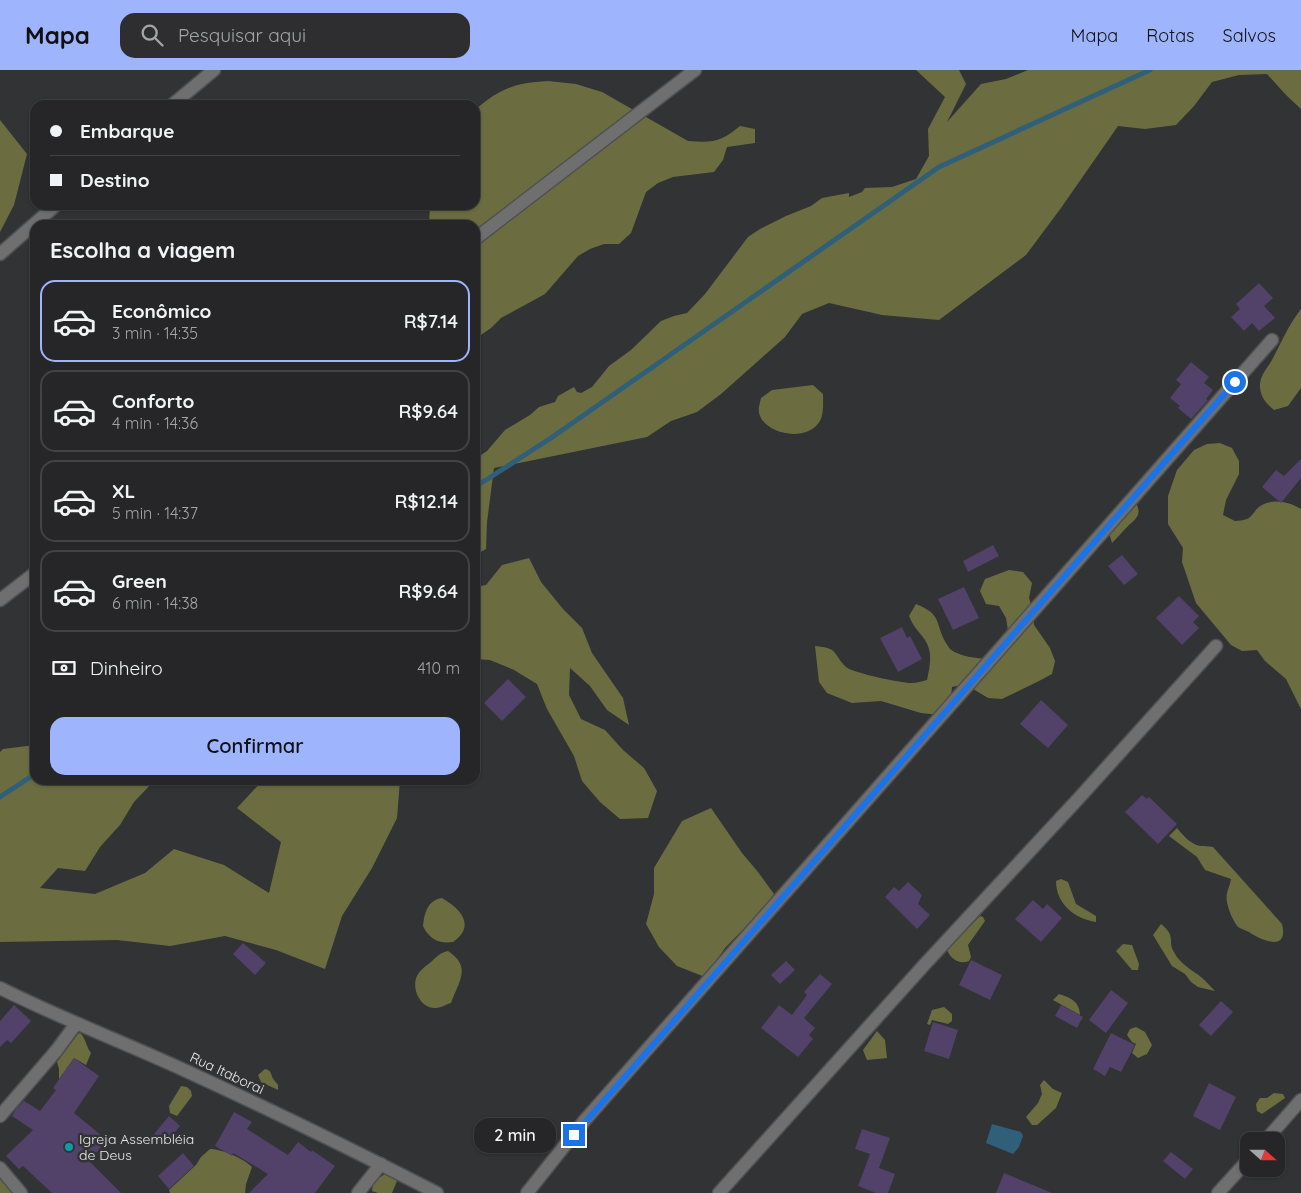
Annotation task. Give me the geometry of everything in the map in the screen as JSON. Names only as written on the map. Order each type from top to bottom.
[{"type":"street","points":[[178,100],[214,70]]},
{"type":"street","points":[[480,235],[694,70]]},
{"type":"street","points":[[39,220],[50,210]]},
{"type":"street","points":[[0,254],[30,228]]},
{"type":"street","points":[[527,1193],[592,1113],[1272,340]]},
{"type":"street","points":[[0,600],[30,577]]},
{"type":"street","points":[[719,1193],[918,971],[1079,798],[1216,646]]},
{"type":"street","name":"Rua Itaborai","points":[[0,988],[76,1024],[185,1070],[312,1129],[437,1193]]},
{"type":"street","points":[[0,1116],[56,1051],[76,1024]]},
{"type":"street","points":[[1273,1132],[1301,1100]]},
{"type":"street","points":[[358,1193],[381,1164]]},
{"type":"street","points":[[0,1168],[21,1193]]},
{"type":"street","points":[[1218,1193],[1240,1169]]},
{"type":"green space","points":[[916,70],[959,70],[966,84],[947,122],[981,84],[1006,79],[1028,70],[1301,70],[1301,109],[1267,74],[1239,75],[1212,82],[1194,106],[1176,125],[1145,129],[1118,126],[1026,255],[939,320],[882,315],[829,303],[802,314],[785,337],[721,394],[697,412],[671,421],[647,437],[494,468],[487,522],[486,549],[480,552],[480,456],[487,451],[505,430],[530,415],[539,407],[555,402],[558,396],[574,387],[577,392],[581,393],[592,387],[609,366],[631,350],[661,321],[687,313],[705,294],[748,237],[760,229],[811,206],[822,198],[849,193],[849,197],[862,192],[865,188],[892,187],[916,179],[929,156],[928,129],[945,97]]},
{"type":"green space","points":[[548,81],[576,84],[602,92],[688,141],[704,142],[716,140],[740,126],[755,129],[755,143],[727,147],[723,160],[714,172],[673,177],[658,183],[646,192],[631,233],[619,244],[604,244],[578,256],[545,294],[501,318],[480,336],[480,220],[429,220],[430,210],[480,210],[480,106],[492,96],[508,88],[526,83]]},
{"type":"green space","points":[[0,120],[27,154],[14,205],[0,232]]},
{"type":"green space","points":[[1301,309],[1301,388],[1288,406],[1274,410],[1263,398],[1260,388],[1261,380]]},
{"type":"green space","points":[[813,385],[823,394],[822,415],[814,428],[797,434],[787,434],[769,427],[763,421],[759,413],[761,398],[772,390]]},
{"type":"green space","points":[[1220,443],[1232,448],[1239,461],[1239,474],[1226,500],[1223,515],[1235,521],[1244,520],[1250,517],[1259,507],[1269,502],[1285,502],[1301,509],[1301,709],[1286,679],[1265,661],[1257,650],[1242,651],[1231,645],[1196,603],[1182,562],[1183,548],[1168,524],[1168,496],[1177,470],[1194,450],[1207,444]]},
{"type":"green space","points":[[1135,502],[1139,512],[1137,517],[1112,543],[1109,533]]},
{"type":"green space","points":[[529,558],[541,582],[563,609],[582,628],[592,653],[623,698],[629,725],[607,710],[590,686],[570,668],[569,695],[581,719],[605,730],[623,750],[644,768],[657,791],[648,818],[620,819],[600,802],[582,781],[574,756],[547,709],[537,684],[514,670],[490,660],[480,659],[480,586],[486,585],[502,565]]},
{"type":"green space","points":[[1009,570],[1023,572],[1032,583],[1029,598],[1033,611],[1034,625],[1050,648],[1055,661],[1052,674],[1002,699],[988,698],[965,684],[952,687],[949,716],[921,713],[881,701],[852,703],[827,693],[819,682],[815,646],[832,650],[846,667],[858,672],[906,683],[927,680],[930,664],[928,645],[909,616],[916,604],[925,608],[934,616],[942,636],[950,649],[974,658],[988,659],[1008,631],[1006,618],[999,606],[986,604],[980,591],[985,579]]},
{"type":"green space","points":[[30,746],[30,785],[150,785],[134,802],[120,825],[100,847],[85,871],[58,868],[40,888],[95,894],[145,873],[174,849],[224,865],[269,893],[281,842],[237,808],[258,785],[400,785],[397,818],[372,868],[342,916],[325,969],[276,950],[225,936],[170,946],[117,940],[0,942],[0,752],[3,749]]},
{"type":"green space","points":[[711,808],[742,853],[774,894],[763,909],[725,948],[705,977],[677,966],[659,947],[646,924],[654,894],[654,868],[682,821]]},
{"type":"green space","points":[[1177,828],[1193,843],[1200,846],[1213,847],[1282,924],[1282,938],[1273,942],[1267,941],[1238,927],[1234,922],[1227,902],[1227,893],[1231,879],[1205,870],[1197,857],[1169,836]]},
{"type":"green space","points":[[1061,879],[1068,882],[1076,904],[1096,916],[1096,922],[1074,914],[1063,903],[1059,897],[1056,881]]},
{"type":"green space","points":[[442,898],[455,907],[465,924],[460,936],[453,942],[435,940],[423,926],[424,916],[430,904]]},
{"type":"green space","points":[[980,916],[985,921],[968,945],[971,957],[969,961],[962,962],[956,960],[947,950]]},
{"type":"green space","points":[[1161,924],[1169,932],[1172,948],[1179,960],[1215,991],[1198,987],[1185,974],[1172,966],[1153,935]]},
{"type":"green space","points":[[1123,944],[1132,945],[1139,964],[1138,970],[1132,970],[1116,951]]},
{"type":"green space","points":[[448,951],[460,963],[462,975],[451,1003],[438,1008],[430,1007],[425,1005],[418,997],[415,981],[423,968],[439,955]]},
{"type":"green space","points":[[1059,994],[1076,1003],[1080,1015],[1053,1000]]},
{"type":"green space","points":[[944,1007],[952,1014],[952,1021],[948,1024],[932,1020],[930,1025],[927,1024],[932,1010]]},
{"type":"green space","points":[[1136,1027],[1145,1032],[1152,1045],[1147,1054],[1138,1058],[1132,1053],[1136,1044],[1127,1035],[1130,1029]]},
{"type":"green space","points":[[877,1031],[885,1040],[887,1058],[867,1060],[863,1050]]},
{"type":"green space","points":[[80,1033],[84,1037],[91,1053],[86,1065],[74,1058],[59,1079],[57,1062]]},
{"type":"green space","points":[[265,1069],[270,1072],[278,1085],[278,1090],[261,1082],[258,1075]]},
{"type":"green space","points":[[1044,1080],[1053,1089],[1062,1093],[1056,1108],[1037,1125],[1032,1125],[1026,1117],[1038,1103],[1042,1094],[1040,1085]]},
{"type":"green space","points":[[181,1086],[187,1087],[191,1091],[192,1096],[177,1116],[170,1113],[169,1106]]},
{"type":"green space","points":[[1274,1093],[1283,1094],[1285,1098],[1262,1114],[1257,1111],[1256,1104],[1260,1098],[1267,1098]]},
{"type":"green space","points":[[210,1149],[232,1155],[252,1167],[245,1193],[170,1193],[169,1190]]},
{"type":"green space","points":[[0,1172],[17,1193],[0,1193]]},
{"type":"green space","points":[[385,1174],[397,1181],[392,1193],[372,1191],[373,1182]]},
{"type":"water","points":[[992,1124],[1021,1132],[1023,1136],[1019,1147],[1013,1154],[986,1143]]},
{"type":"building","points":[[1259,283],[1273,298],[1264,306],[1275,318],[1259,331],[1252,323],[1244,331],[1231,317],[1240,309],[1236,304]]},
{"type":"building","points":[[1191,362],[1209,377],[1204,383],[1213,390],[1206,399],[1208,400],[1191,419],[1170,398],[1181,384],[1176,380]]},
{"type":"building","points":[[1301,459],[1301,478],[1281,503],[1262,487],[1276,470],[1284,476]]},
{"type":"building","points":[[993,545],[999,556],[968,572],[963,561]]},
{"type":"building","points":[[1122,555],[1138,574],[1124,585],[1108,566]]},
{"type":"building","points":[[964,587],[979,618],[953,630],[938,599]]},
{"type":"building","points":[[1179,596],[1199,616],[1193,622],[1199,628],[1182,645],[1156,618]]},
{"type":"building","points":[[902,627],[907,638],[910,636],[922,659],[898,672],[880,638]]},
{"type":"building","points":[[508,679],[526,697],[502,721],[484,703]]},
{"type":"building","points":[[1041,700],[1068,725],[1048,748],[1020,724]]},
{"type":"building","points":[[1142,795],[1147,799],[1149,797],[1177,824],[1158,844],[1125,812]]},
{"type":"building","points":[[908,882],[922,895],[918,904],[930,915],[917,929],[885,897],[894,887],[899,891]]},
{"type":"building","points":[[1033,900],[1043,909],[1047,904],[1062,918],[1041,942],[1015,919]]},
{"type":"building","points":[[243,943],[266,963],[255,975],[233,954]]},
{"type":"building","points":[[971,960],[1002,975],[990,1000],[959,985]]},
{"type":"building","points":[[786,961],[795,970],[780,984],[771,975]]},
{"type":"building","points":[[820,974],[832,984],[804,1018],[815,1028],[809,1035],[813,1039],[798,1057],[761,1028],[779,1005],[792,1015],[807,995],[804,992]]},
{"type":"building","points":[[1111,990],[1128,1003],[1106,1033],[1089,1020]]},
{"type":"building","points":[[1221,1001],[1233,1012],[1211,1036],[1199,1025]]},
{"type":"building","points":[[14,1005],[31,1021],[11,1043],[7,1040],[0,1047],[0,1021]]},
{"type":"building","points":[[1061,1005],[1083,1017],[1077,1028],[1055,1016]]},
{"type":"building","points":[[933,1022],[958,1030],[949,1059],[924,1051]]},
{"type":"building","points":[[1111,1033],[1135,1045],[1121,1072],[1110,1067],[1105,1076],[1093,1069]]},
{"type":"building","points":[[74,1058],[99,1076],[74,1113],[107,1140],[89,1161],[121,1193],[52,1193],[23,1166],[19,1169],[6,1156],[33,1130],[12,1116],[16,1109],[24,1101],[40,1111],[56,1090],[53,1088]]},
{"type":"building","points":[[1209,1083],[1236,1097],[1220,1130],[1193,1116]]},
{"type":"building","points":[[234,1112],[252,1122],[247,1129],[288,1155],[298,1142],[335,1166],[315,1193],[249,1193],[268,1174],[233,1153],[232,1156],[215,1146]]},
{"type":"building","points":[[169,1116],[180,1126],[165,1144],[154,1134]]},
{"type":"building","points":[[862,1129],[890,1138],[879,1168],[895,1174],[888,1193],[876,1193],[858,1186],[870,1154],[855,1149]]},
{"type":"building","points":[[1171,1152],[1193,1169],[1185,1179],[1163,1161]]},
{"type":"building","points":[[183,1153],[194,1166],[169,1189],[158,1176]]},
{"type":"building","points":[[1004,1173],[1052,1193],[996,1193]]},
{"type":"waterway","points":[[480,484],[551,438],[939,167],[1150,70]]},
{"type":"waterway","points":[[0,797],[30,777]]},
{"type":"place","name":"Igreja Assembléia de Deus","points":[[69,1147]]},
{"type":"route","points":[[574,1135],[1235,382]]}]
